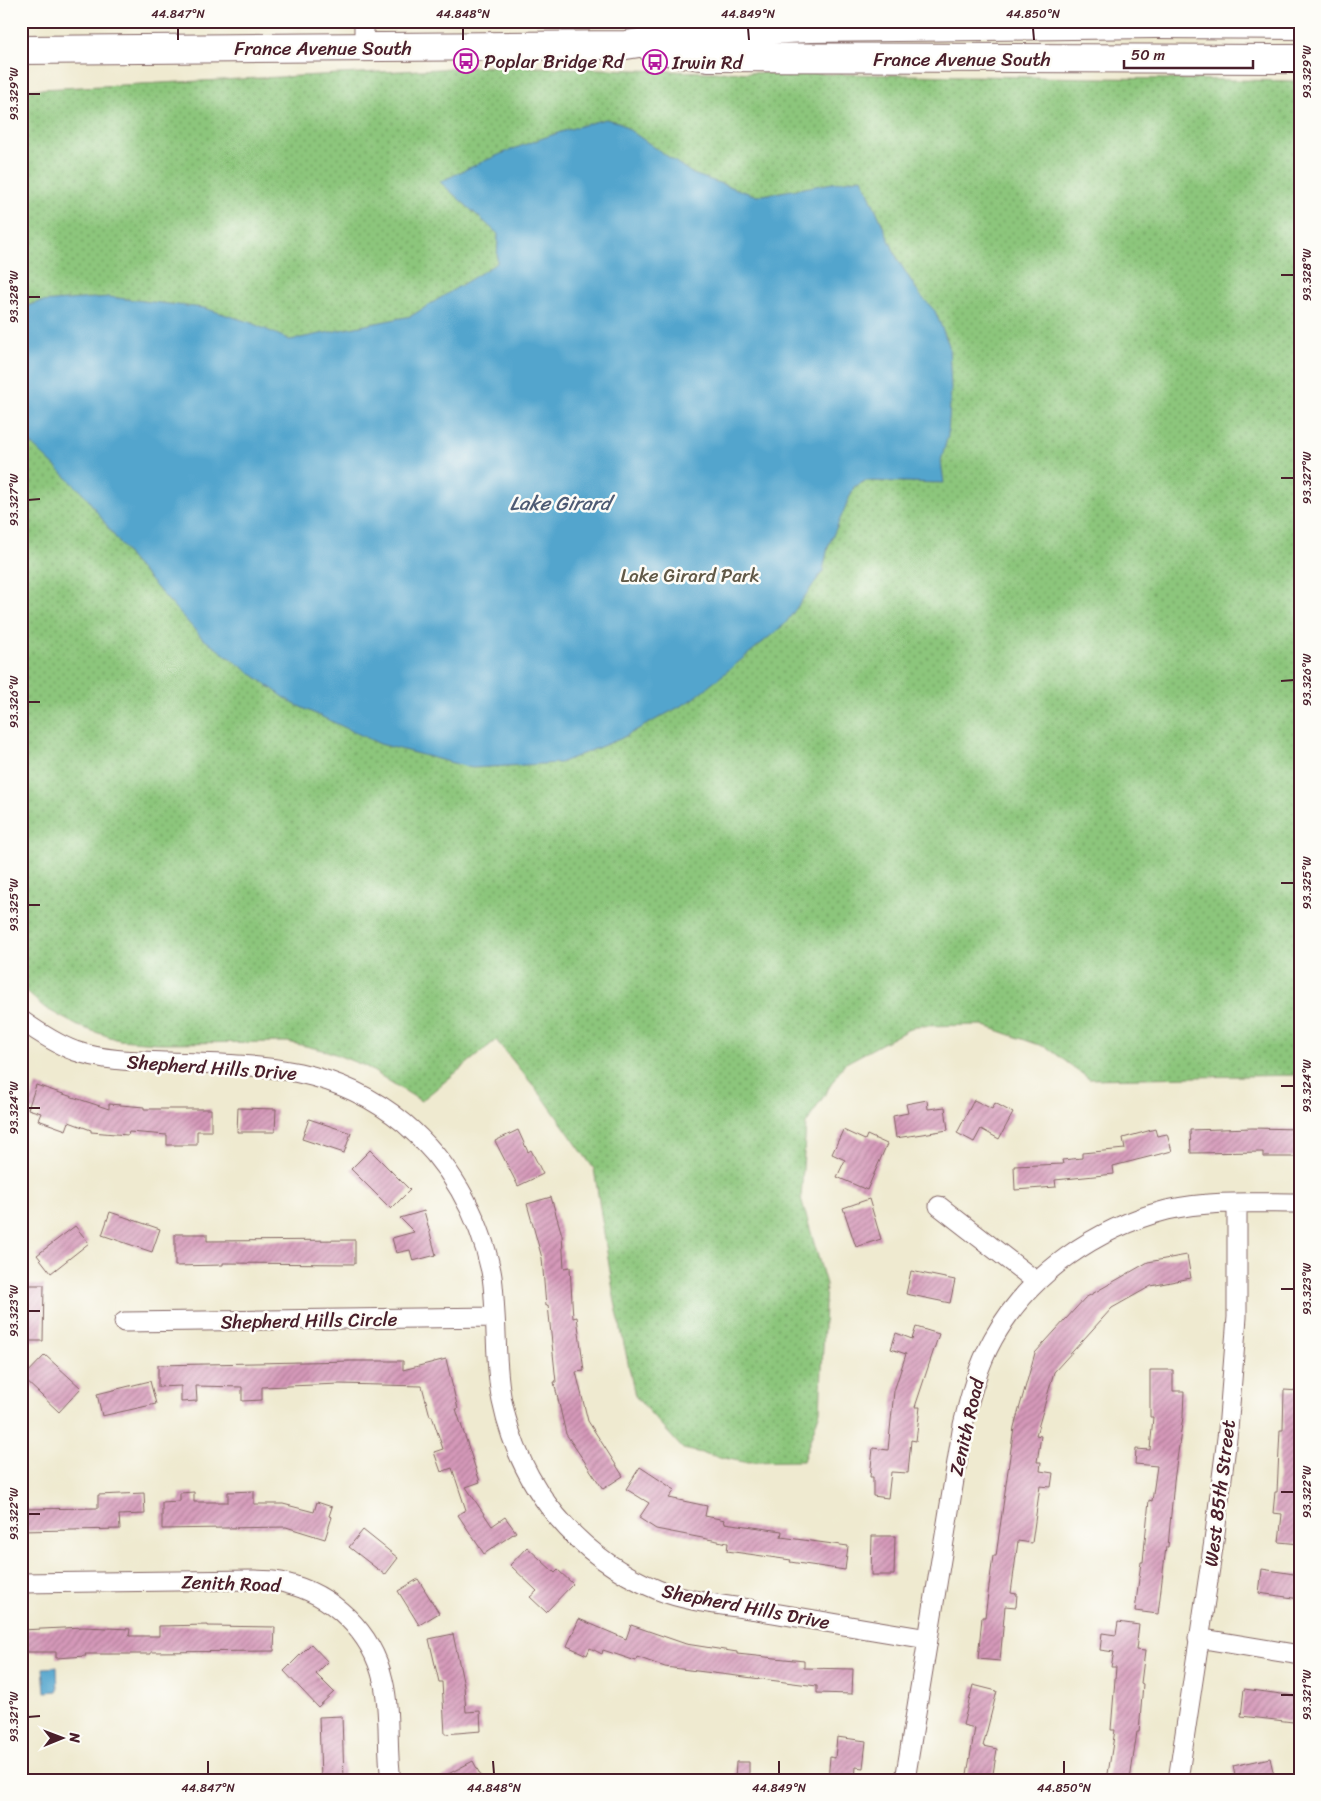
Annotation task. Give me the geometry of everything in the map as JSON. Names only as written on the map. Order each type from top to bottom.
[{"type":"main road","points":[[774,21],[811,28]]},
{"type":"main road","points":[[1027,59],[1051,47],[1126,40],[1155,24]]},
{"type":"main road","name":"France Avenue South","points":[[21,50],[364,34],[632,33],[811,28],[1155,24],[1300,25]]},
{"type":"main road","name":"France Avenue South","points":[[632,33],[708,57],[1300,59]]},
{"type":"street","name":"Shepherd Hills Drive","points":[[21,1020],[41,1034],[75,1050],[110,1059],[281,1069],[325,1079],[365,1097],[403,1122],[435,1153],[460,1189],[480,1231],[489,1264],[501,1399],[511,1438],[535,1486],[554,1514],[585,1546],[620,1572],[661,1591],[704,1601],[928,1639]]},
{"type":"street","name":"Zenith Road","points":[[905,1780],[963,1425],[974,1382],[993,1339],[1018,1302],[1049,1270],[1086,1244],[1126,1223],[1169,1210],[1213,1204],[1300,1203]]},
{"type":"street","name":"West 85th Street","points":[[1178,1780],[1214,1541],[1228,1430],[1237,1317],[1237,1204]]},
{"type":"street","points":[[939,1206],[1037,1282]]},
{"type":"street","name":"Shepherd Hills Circle","points":[[124,1322],[495,1317]]},
{"type":"street","name":"Zenith Road","points":[[21,1583],[254,1580],[284,1582],[311,1591],[336,1606],[357,1628],[373,1652],[383,1680],[387,1708],[388,1760],[391,1780]]},
{"type":"street","points":[[1198,1638],[1300,1655]]},
{"type":"green space","name":"Lake Girard Park","points":[[499,66],[705,72],[1300,81],[1300,1075],[1089,1079],[1048,1048],[982,1025],[915,1026],[844,1064],[806,1124],[801,1198],[826,1284],[820,1411],[803,1461],[743,1462],[683,1449],[635,1396],[614,1297],[594,1169],[545,1100],[496,1040],[421,1101],[365,1066],[327,1051],[288,1042],[158,1043],[119,1040],[78,1026],[45,1008],[21,987],[21,90]]},
{"type":"water","name":"Lake Girard","points":[[605,119],[618,122],[693,174],[757,196],[862,178],[898,260],[920,295],[935,311],[949,345],[951,389],[948,435],[941,461],[944,483],[865,481],[854,487],[828,547],[823,571],[785,624],[692,700],[620,739],[560,763],[472,768],[380,744],[292,703],[202,638],[131,559],[84,494],[21,434],[21,308],[39,302],[109,297],[204,308],[249,322],[290,340],[411,316],[497,263],[498,234],[440,182],[521,146]]},
{"type":"water","points":[[57,1667],[58,1691],[45,1692],[43,1668]]},
{"type":"building","points":[[36,1085],[109,1109],[109,1104],[144,1107],[144,1109],[211,1109],[211,1131],[197,1131],[197,1145],[167,1145],[167,1135],[129,1132],[128,1135],[91,1132],[91,1130],[69,1122],[66,1130],[38,1120],[41,1113],[28,1109]]},
{"type":"building","points":[[927,1100],[928,1109],[945,1107],[948,1130],[896,1138],[893,1116],[908,1113],[906,1104]]},
{"type":"building","points":[[974,1100],[992,1109],[995,1103],[1013,1113],[999,1139],[981,1129],[974,1142],[957,1133]]},
{"type":"building","points":[[238,1108],[276,1109],[275,1132],[237,1132]]},
{"type":"building","points":[[309,1119],[351,1133],[344,1153],[302,1139]]},
{"type":"building","points":[[1155,1129],[1157,1136],[1167,1134],[1172,1151],[1113,1166],[1114,1174],[1055,1180],[1056,1187],[1015,1190],[1014,1166],[1063,1164],[1062,1160],[1082,1158],[1082,1153],[1125,1149],[1123,1138]]},
{"type":"building","points":[[1300,1129],[1300,1157],[1263,1157],[1263,1152],[1191,1153],[1190,1130]]},
{"type":"building","points":[[518,1130],[528,1152],[531,1150],[543,1174],[518,1186],[495,1141]]},
{"type":"building","points":[[843,1130],[865,1140],[867,1135],[887,1144],[867,1190],[837,1177],[845,1160],[832,1154]]},
{"type":"building","points":[[370,1150],[410,1190],[391,1209],[351,1169]]},
{"type":"building","points":[[551,1197],[562,1235],[564,1268],[570,1267],[573,1318],[577,1317],[584,1371],[576,1372],[588,1421],[623,1476],[603,1489],[566,1434],[554,1382],[556,1382],[542,1258],[527,1204]]},
{"type":"building","points":[[869,1199],[881,1239],[856,1247],[843,1208]]},
{"type":"building","points":[[424,1211],[436,1255],[413,1261],[410,1250],[396,1253],[392,1238],[414,1232],[400,1218]]},
{"type":"building","points":[[110,1212],[160,1229],[152,1252],[102,1235]]},
{"type":"building","points":[[75,1226],[89,1243],[51,1273],[37,1255]]},
{"type":"building","points":[[175,1234],[207,1234],[207,1241],[355,1240],[355,1264],[223,1263],[223,1265],[175,1266]]},
{"type":"building","points":[[1187,1255],[1191,1278],[1151,1286],[1112,1308],[1054,1372],[1036,1435],[1041,1436],[1037,1462],[1041,1462],[1040,1471],[1053,1473],[1051,1487],[1040,1486],[1032,1543],[1018,1541],[1011,1593],[1017,1594],[1016,1607],[1005,1606],[1000,1661],[978,1659],[982,1617],[985,1617],[993,1556],[996,1556],[1014,1427],[1035,1353],[1085,1298],[1148,1262]]},
{"type":"building","points":[[911,1271],[955,1280],[950,1303],[906,1294]]},
{"type":"building","points":[[21,1285],[44,1285],[43,1341],[21,1341]]},
{"type":"building","points":[[916,1327],[939,1334],[915,1407],[920,1407],[916,1441],[911,1440],[908,1473],[891,1472],[888,1498],[873,1496],[873,1477],[870,1477],[873,1448],[888,1450],[894,1391],[906,1354],[891,1349],[896,1333],[912,1339]]},
{"type":"building","points":[[45,1355],[81,1388],[59,1412],[23,1378]]},
{"type":"building","points":[[446,1359],[458,1409],[456,1409],[480,1482],[466,1487],[492,1526],[505,1517],[516,1532],[484,1554],[458,1515],[466,1510],[452,1468],[441,1472],[434,1452],[443,1449],[432,1416],[430,1416],[422,1386],[340,1384],[262,1387],[262,1400],[242,1401],[242,1387],[196,1386],[197,1401],[181,1402],[181,1386],[158,1387],[158,1365],[403,1361],[403,1370]]},
{"type":"building","points":[[1150,1370],[1173,1370],[1173,1391],[1184,1391],[1183,1417],[1174,1481],[1168,1547],[1166,1547],[1158,1614],[1135,1611],[1141,1562],[1143,1562],[1149,1500],[1152,1501],[1157,1466],[1135,1464],[1136,1449],[1150,1450],[1153,1417],[1150,1417]]},
{"type":"building","points":[[150,1381],[156,1404],[102,1416],[97,1394]]},
{"type":"building","points":[[1284,1390],[1300,1391],[1300,1544],[1279,1542],[1282,1514],[1273,1513],[1275,1492],[1277,1492],[1280,1430],[1283,1430]]},
{"type":"building","points":[[640,1467],[675,1490],[669,1498],[707,1506],[705,1516],[725,1520],[724,1523],[782,1531],[781,1537],[848,1546],[845,1570],[727,1551],[728,1543],[656,1529],[639,1518],[649,1503],[626,1489]]},
{"type":"building","points":[[254,1491],[254,1504],[283,1504],[314,1512],[317,1502],[332,1507],[329,1516],[332,1517],[325,1539],[286,1527],[162,1529],[162,1502],[180,1501],[180,1493],[194,1492],[194,1502],[228,1502],[228,1492]]},
{"type":"building","points":[[144,1493],[145,1514],[119,1515],[120,1529],[21,1531],[21,1509],[98,1508],[98,1495]]},
{"type":"building","points":[[363,1530],[398,1558],[385,1575],[349,1547]]},
{"type":"building","points":[[872,1536],[895,1536],[894,1575],[871,1575]]},
{"type":"building","points":[[527,1547],[555,1573],[558,1570],[573,1584],[546,1612],[530,1597],[537,1591],[510,1565]]},
{"type":"building","points":[[1262,1569],[1300,1575],[1300,1599],[1259,1593]]},
{"type":"building","points":[[418,1579],[439,1613],[419,1625],[398,1591]]},
{"type":"building","points":[[579,1619],[626,1639],[631,1625],[686,1644],[737,1652],[737,1654],[804,1661],[804,1668],[853,1669],[852,1694],[817,1693],[817,1686],[665,1667],[637,1657],[636,1661],[603,1650],[602,1654],[590,1648],[587,1655],[567,1646]]},
{"type":"building","points":[[1118,1622],[1139,1625],[1136,1650],[1145,1651],[1141,1683],[1143,1684],[1139,1732],[1137,1732],[1130,1780],[1107,1780],[1115,1730],[1111,1730],[1116,1667],[1111,1667],[1114,1652],[1100,1650],[1102,1633],[1116,1635]]},
{"type":"building","points":[[159,1626],[275,1627],[274,1651],[85,1654],[86,1656],[56,1658],[56,1652],[21,1652],[21,1630],[84,1627],[130,1629],[129,1636],[159,1636]]},
{"type":"building","points":[[453,1634],[464,1686],[466,1712],[480,1711],[481,1731],[445,1734],[442,1682],[439,1682],[429,1639]]},
{"type":"building","points":[[311,1644],[328,1662],[316,1674],[334,1692],[318,1707],[284,1671]]},
{"type":"building","points":[[973,1685],[997,1691],[983,1746],[997,1749],[992,1780],[966,1780],[975,1728],[963,1725]]},
{"type":"building","points":[[1244,1689],[1296,1696],[1293,1722],[1241,1716]]},
{"type":"building","points":[[342,1716],[344,1780],[321,1780],[319,1717]]},
{"type":"building","points":[[837,1737],[866,1741],[863,1768],[856,1767],[855,1780],[828,1780],[830,1757],[835,1758]]},
{"type":"building","points":[[1270,1758],[1275,1780],[1236,1780],[1233,1766]]},
{"type":"building","points":[[473,1761],[483,1780],[437,1780]]},
{"type":"building","points":[[736,1762],[749,1762],[749,1780],[735,1780]]},
{"type":"place","name":"Poplar Bridge Rd","points":[[466,61]]},
{"type":"place","name":"Irwin Rd","points":[[655,62]]}]
